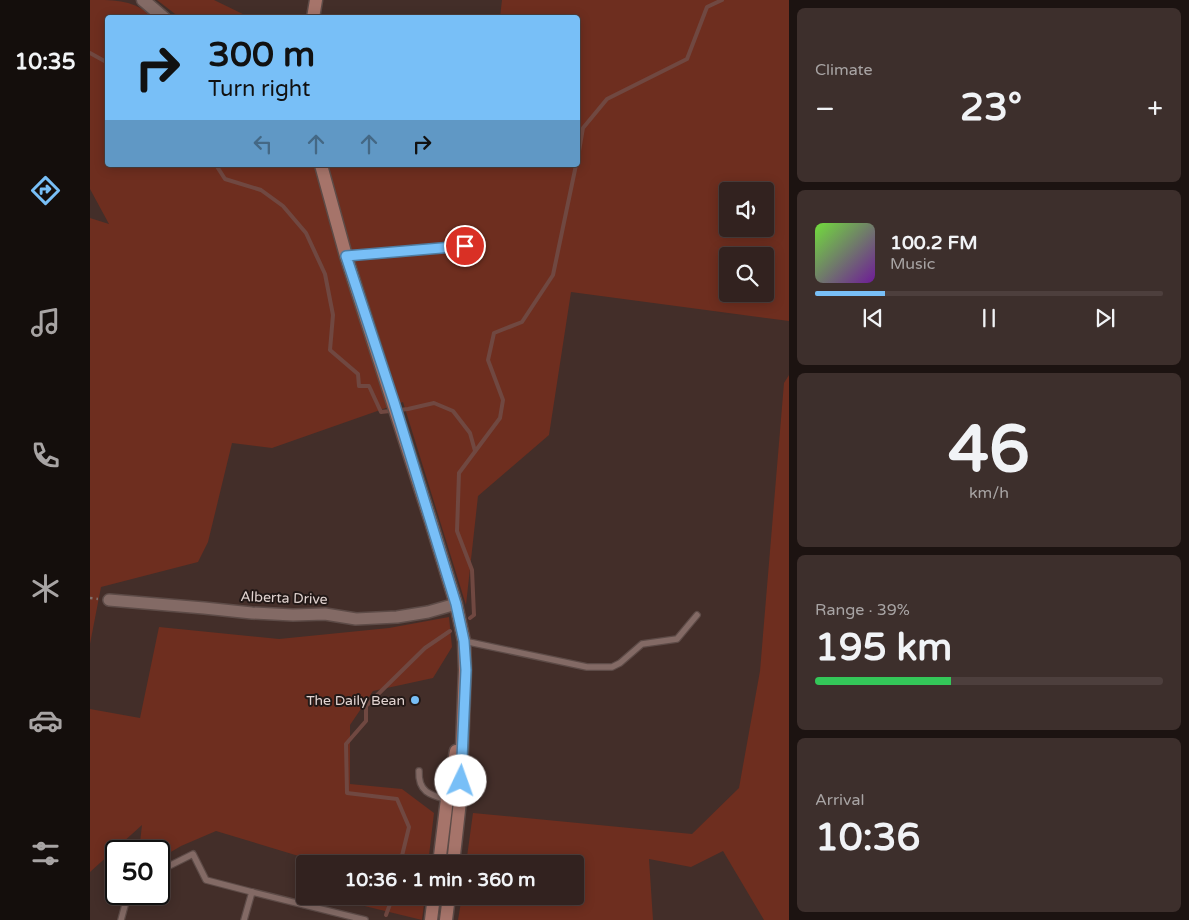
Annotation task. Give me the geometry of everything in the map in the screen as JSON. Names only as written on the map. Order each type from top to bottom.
[{"type":"main road","points":[[314,15],[316,0]]},
{"type":"main road","points":[[323,167],[346,256],[399,418],[456,604],[464,641],[466,670],[460,801],[454,855]]},
{"type":"main road","points":[[440,855],[447,800],[464,704]]},
{"type":"main road","points":[[431,920],[433,905]]},
{"type":"main road","points":[[446,920],[448,905]]},
{"type":"street","points":[[143,0],[160,15]]},
{"type":"street","name":"Alberta Drive","points":[[109,600],[252,613],[325,614],[356,619],[397,617],[428,612],[456,604]]},
{"type":"lane","points":[[346,256],[465,246]]},
{"type":"lane","points":[[464,641],[587,667],[612,667],[620,663],[642,644],[677,639],[697,615]]},
{"type":"lane","points":[[419,771],[418,782],[427,794],[447,800],[460,801]]},
{"type":"lane","points":[[170,866],[193,854],[206,880],[340,917],[365,920]]},
{"type":"lane","points":[[244,920],[252,892]]},
{"type":"lane","points":[[121,920],[125,905]]},
{"type":"shaded area","points":[[90,0],[125,2],[139,7],[151,15],[105,15],[105,167],[580,167],[580,15],[500,15],[502,0],[789,0],[789,321],[571,292],[549,435],[478,496],[466,605],[403,402],[272,448],[232,443],[208,542],[198,562],[101,587],[90,644],[90,218],[109,224],[90,189]]},
{"type":"shaded area","points":[[157,0],[214,0],[245,15],[176,15]]},
{"type":"shaded area","points":[[789,375],[789,920],[764,920],[723,851],[691,867],[649,859],[653,920],[458,920],[460,905],[584,905],[584,855],[467,855],[473,813],[692,834],[739,788],[760,671],[784,383]]},
{"type":"shaded area","points":[[449,617],[452,647],[433,678],[373,691],[350,725],[350,784],[402,789],[434,813],[429,855],[296,855],[216,831],[170,852],[170,840],[140,840],[142,825],[125,840],[105,840],[105,858],[90,872],[90,709],[140,718],[159,627],[279,639],[389,628]]},
{"type":"shaded area","points":[[360,905],[424,905],[422,920]]},
{"type":"waterway","points":[[580,145],[583,128],[607,99],[687,59],[707,7],[722,0]]},
{"type":"waterway","points":[[90,53],[105,61]]},
{"type":"waterway","points":[[217,167],[225,179],[261,190],[283,206],[306,233],[325,274],[333,315],[330,350],[358,374],[359,386],[369,386],[381,412],[408,409],[434,403],[453,411],[470,433],[475,451]]},
{"type":"waterway","points":[[470,618],[474,615],[472,570],[457,531],[459,473],[500,418],[503,400],[488,360],[494,333],[522,322],[553,275],[576,167]]},
{"type":"waterway","points":[[402,855],[409,827],[397,799],[347,793],[346,744],[366,721],[366,706],[425,648],[450,631]]},
{"type":"waterway","points":[[386,915],[390,905]]},
{"type":"place","name":"The Daily Bean","points":[[415,700]]},
{"type":"route","points":[[461,781],[466,670],[464,641],[456,604],[432,522],[346,256],[387,251],[465,246]]}]
